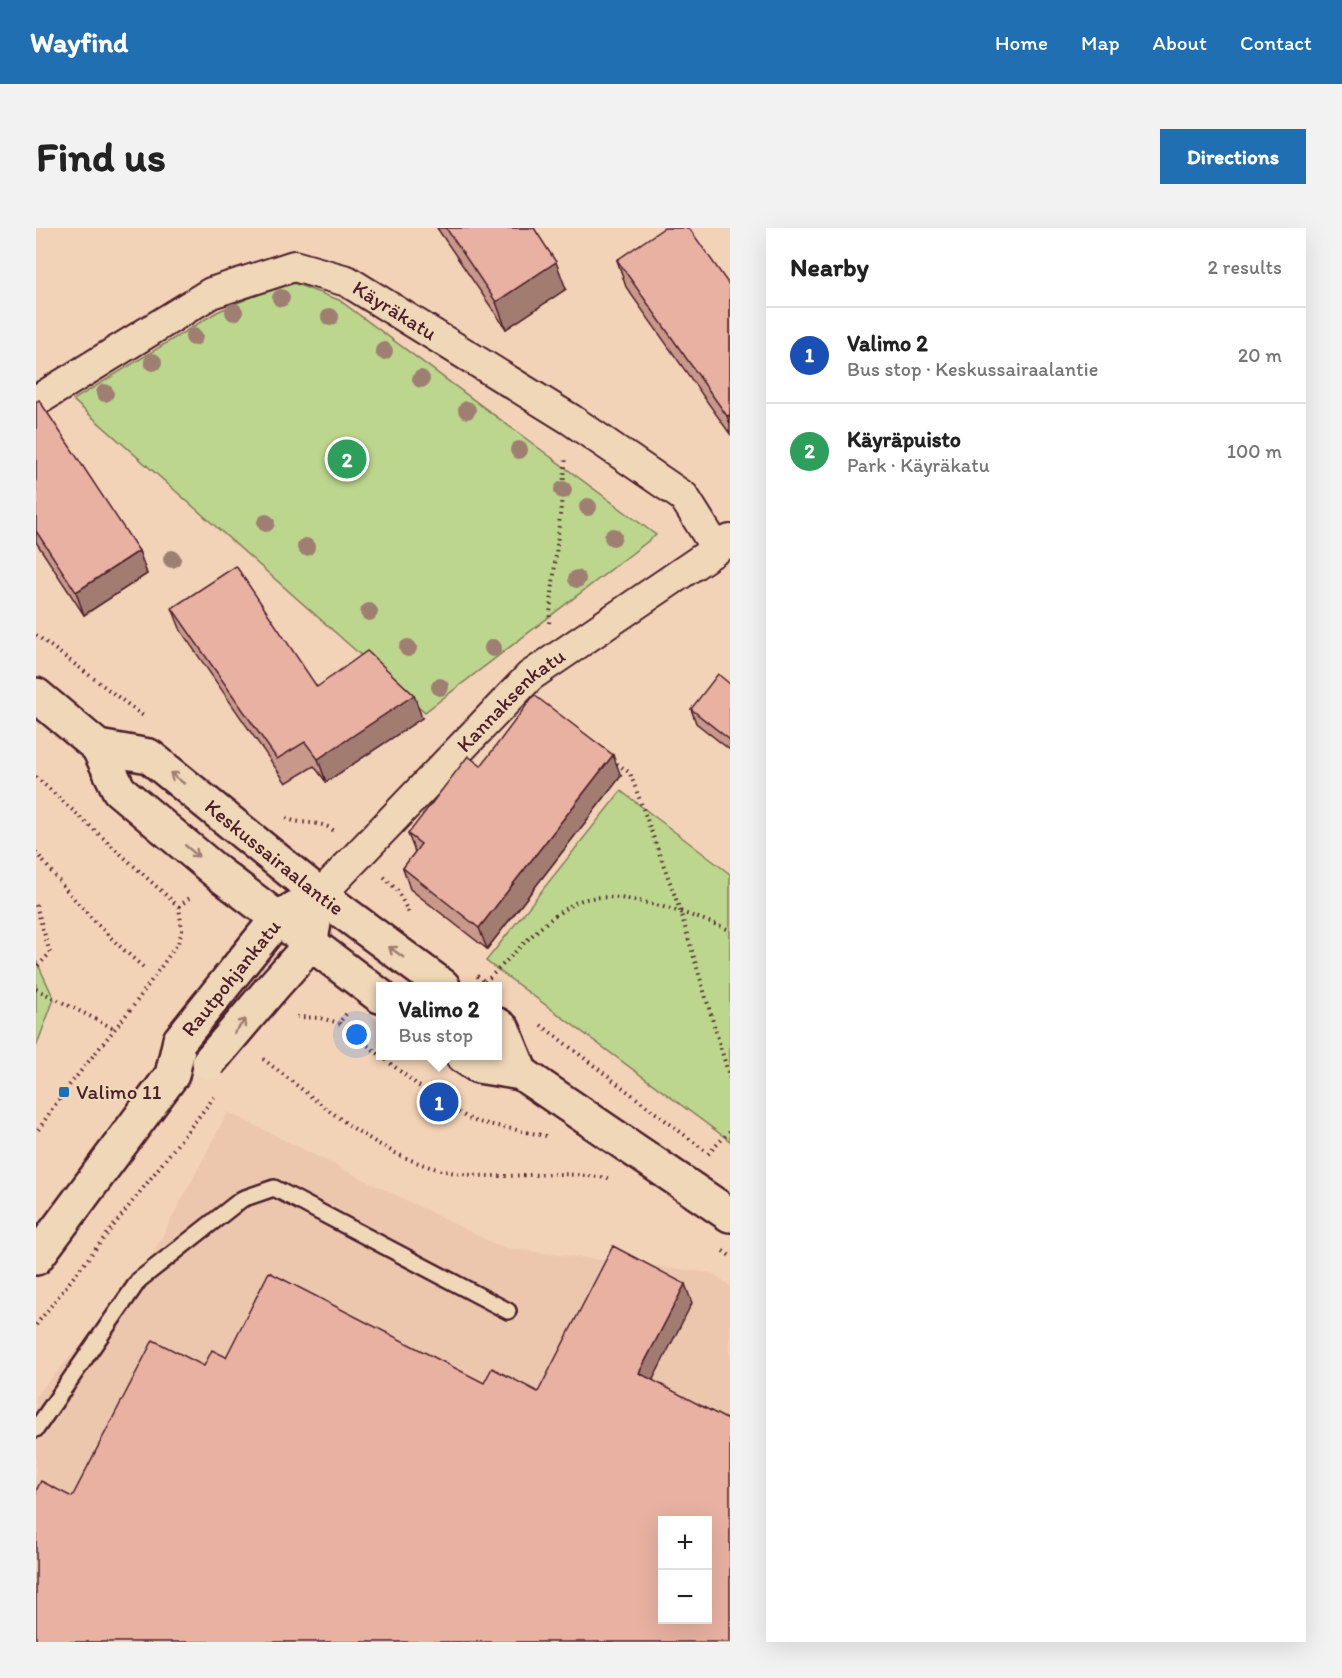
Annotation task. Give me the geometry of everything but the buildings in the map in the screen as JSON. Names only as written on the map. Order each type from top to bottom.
[{"type":"main road","name":"Keskussairaalantie","points":[[36,695],[98,747],[119,790],[218,873],[310,945],[376,992]]},
{"type":"main road","name":"Keskussairaalantie","points":[[98,747],[149,756],[320,895],[436,982]]},
{"type":"main road","name":"Rautpohjankatu","points":[[36,1258],[172,1074],[180,1040],[278,918],[320,895]]},
{"type":"main road","name":"Rautpohjankatu","points":[[172,1074],[215,1075],[270,990],[310,945],[320,895]]},
{"type":"main road","points":[[502,1028],[521,1072]]},
{"type":"main road","points":[[469,1060],[478,1066],[521,1072],[730,1215]]},
{"type":"street","name":"Käyräkatu","points":[[36,401],[211,293],[294,266],[347,281],[570,419],[684,497],[723,544]]},
{"type":"street","name":"Kannaksenkatu","points":[[320,895],[530,676],[723,544]]},
{"type":"lane","points":[[36,1429],[139,1280],[242,1199],[274,1188],[508,1311]]},
{"type":"path","points":[[548,630],[570,419]]},
{"type":"path","points":[[603,753],[630,773],[680,910],[730,1079]]},
{"type":"path","points":[[36,777],[179,907],[182,931],[178,943],[134,1005],[64,1092],[36,1133]]},
{"type":"path","points":[[277,814],[296,823],[326,824],[359,852]]},
{"type":"path","points":[[36,852],[81,909],[110,939],[144,966]]},
{"type":"path","points":[[485,982],[544,927],[576,902],[611,897],[680,910],[730,930]]},
{"type":"path","points":[[36,905],[50,953],[36,968]]},
{"type":"path","points":[[36,989],[115,1029]]},
{"type":"path","points":[[290,1019],[300,1016],[339,1023]]},
{"type":"path","points":[[534,1020],[716,1159]]},
{"type":"path","points":[[263,1059],[371,1141],[410,1161],[435,1169],[483,1176],[556,1174],[608,1178],[600,1172]]},
{"type":"path","points":[[386,1060],[439,1102],[474,1121],[552,1138]]},
{"type":"path","points":[[36,1325],[215,1075]]},
{"type":"path","points":[[708,1154],[730,1131]]},
{"type":"shaded area","points":[[228,1112],[503,1248],[712,1273],[730,1286],[730,1642],[36,1642],[36,1395],[139,1280]]},
{"type":"green space","points":[[288,281],[339,300],[656,535],[425,712],[73,400],[217,312]]},
{"type":"green space","points":[[621,791],[730,874],[730,1141],[486,961]]},
{"type":"green space","points":[[36,960],[54,999],[36,1047]]},
{"type":"place","name":"Käyräpuisto","points":[[347,459]]},
{"type":"place","name":"Valimo 11","points":[[64,1092]]},
{"type":"place","name":"Valimo 2","points":[[439,1102]]}]
